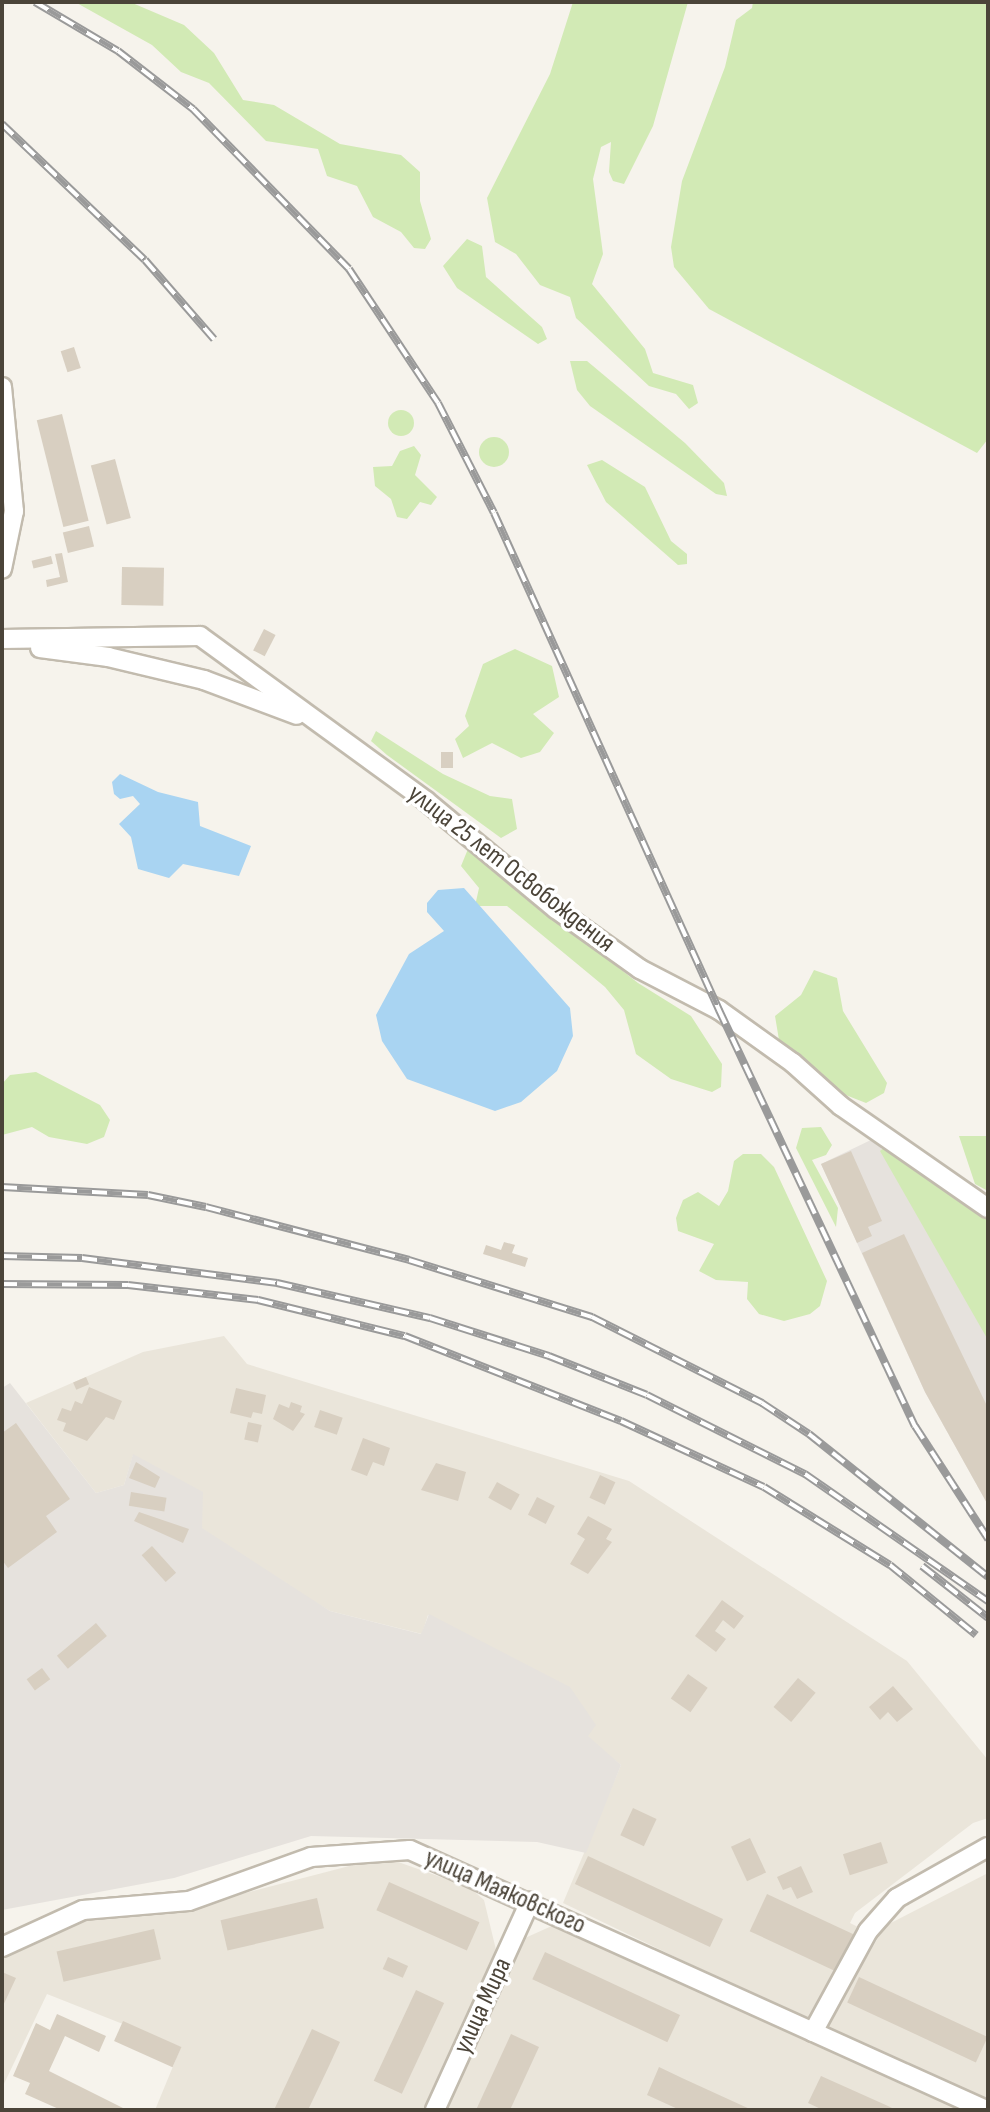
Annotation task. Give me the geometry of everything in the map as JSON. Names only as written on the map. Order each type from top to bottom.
[{"type":"street","points":[[2,387],[14,511],[2,569]]},
{"type":"street","name":"улица 25 лет Освобождения","points":[[2,641],[200,636],[461,828],[556,909],[640,969],[719,1010],[793,1063],[841,1106],[988,1208]]},
{"type":"street","points":[[2,641],[108,657],[204,680],[319,723]]},
{"type":"street","points":[[813,2032],[868,1931],[897,1898],[988,1847]]},
{"type":"street","name":"улица Маяковского","points":[[2,1947],[83,1910],[189,1901],[311,1857],[352,1851],[410,1850],[986,2110]]},
{"type":"street","name":"улица Мира","points":[[435,2110],[530,1902]]},
{"type":"shaded area","points":[[873,1139],[912,1184],[988,1336],[988,1505],[925,1392],[821,1164]]},
{"type":"shaded area","points":[[224,1336],[247,1364],[629,1481],[907,1661],[988,1760],[988,1818],[973,1823],[855,1913],[850,1923],[860,1928],[813,2023],[563,1903],[621,1765],[428,1615],[422,1634],[330,1611],[298,1592],[201,1528],[133,1455],[124,1485],[96,1493],[26,1403],[143,1352]]},
{"type":"shaded area","points":[[10,1383],[96,1493],[124,1485],[133,1454],[203,1492],[202,1528],[330,1611],[421,1634],[429,1614],[570,1687],[596,1725],[588,1736],[621,1765],[586,1853],[537,1842],[311,1836],[174,1878],[2,1910],[2,1388]]},
{"type":"shaded area","points":[[384,1857],[469,1887],[484,1900],[497,1954],[425,2110],[155,2110],[181,2047],[47,1994],[2,2088],[2,1948],[66,1923],[195,1906]]},
{"type":"shaded area","points":[[988,1873],[988,2102],[824,2030],[885,1926]]},
{"type":"shaded area","points":[[554,1925],[962,2110],[446,2110],[525,1938]]},
{"type":"green space","points":[[75,2],[130,2],[184,25],[214,53],[243,100],[274,105],[340,144],[401,155],[420,172],[420,201],[431,239],[425,249],[414,248],[401,232],[373,217],[357,186],[327,176],[318,149],[266,141],[209,83],[181,72],[152,45]]},
{"type":"green space","points":[[573,2],[688,2],[653,126],[624,184],[613,181],[609,172],[611,142],[601,147],[593,179],[603,254],[592,284],[645,349],[653,373],[693,385],[698,403],[689,409],[676,394],[649,386],[576,318],[570,297],[540,285],[516,254],[495,242],[487,198],[550,74]]},
{"type":"green space","points":[[753,2],[988,2],[988,439],[977,453],[709,309],[674,267],[671,247],[682,181],[725,67],[736,20],[752,8]]},
{"type":"green space","points":[[467,239],[482,246],[486,277],[542,327],[547,339],[538,344],[457,288],[443,266]]},
{"type":"green space","points":[[570,361],[587,361],[685,443],[724,483],[727,496],[716,494],[590,406],[577,390]]},
{"type":"green space","points":[[401,410],[410,414],[414,423],[410,432],[401,436],[392,432],[388,423],[392,414]]},
{"type":"green space","points":[[494,437],[500,438],[508,446],[508,458],[500,466],[494,467],[488,466],[480,458],[479,452],[480,446],[488,438]]},
{"type":"green space","points":[[414,446],[421,455],[415,475],[437,497],[431,505],[420,502],[407,519],[397,517],[391,499],[375,486],[373,467],[392,466],[400,451]]},
{"type":"green space","points":[[602,460],[645,487],[671,541],[687,554],[687,564],[678,565],[606,502],[587,465]]},
{"type":"green space","points":[[515,649],[552,666],[559,697],[533,714],[554,733],[540,752],[521,758],[492,743],[463,758],[455,739],[469,726],[465,716],[483,664]]},
{"type":"green space","points":[[376,731],[443,774],[490,796],[512,799],[517,829],[501,838],[387,755],[371,741]]},
{"type":"green space","points":[[468,849],[638,983],[691,1016],[722,1064],[721,1087],[712,1092],[671,1079],[636,1054],[624,1010],[605,987],[507,906],[475,906],[479,888],[461,866]]},
{"type":"green space","points":[[814,970],[837,978],[843,1011],[887,1083],[884,1093],[866,1103],[838,1092],[779,1040],[775,1016],[801,995]]},
{"type":"green space","points":[[36,1072],[100,1105],[110,1120],[104,1137],[87,1144],[49,1137],[32,1127],[2,1135],[2,1084],[10,1075]]},
{"type":"green space","points":[[821,1127],[832,1145],[826,1155],[812,1160],[838,1208],[836,1227],[796,1148],[802,1128]]},
{"type":"green space","points":[[959,1136],[988,1136],[988,1191],[975,1184]]},
{"type":"green space","points":[[890,1142],[988,1220],[988,1340],[880,1151]]},
{"type":"green space","points":[[743,1154],[761,1154],[774,1167],[827,1281],[820,1306],[810,1314],[784,1321],[759,1314],[747,1299],[748,1282],[716,1280],[699,1271],[714,1244],[678,1231],[676,1218],[683,1200],[698,1192],[719,1206],[728,1191],[734,1161]]},
{"type":"water","points":[[120,774],[158,792],[198,802],[200,826],[251,846],[239,876],[183,864],[169,878],[138,869],[131,837],[119,824],[140,804],[133,796],[120,799],[114,794],[112,782]]},
{"type":"water","points":[[464,888],[570,1008],[573,1036],[557,1071],[521,1102],[495,1111],[407,1079],[382,1041],[376,1015],[409,954],[444,931],[427,912],[427,903],[438,890]]},
{"type":"building","points":[[74,347],[81,368],[67,372],[61,351]]},
{"type":"building","points":[[62,414],[89,521],[63,527],[37,420]]},
{"type":"building","points":[[115,459],[131,518],[107,524],[91,465]]},
{"type":"building","points":[[89,526],[94,546],[68,553],[63,533]]},
{"type":"building","points":[[62,553],[68,582],[47,587],[46,580],[60,577],[55,554]]},
{"type":"building","points":[[51,556],[53,564],[34,569],[32,561]]},
{"type":"building","points":[[122,567],[164,568],[163,606],[121,605]]},
{"type":"building","points":[[264,629],[276,635],[265,656],[253,650]]},
{"type":"building","points":[[441,752],[453,752],[453,768],[441,768]]},
{"type":"building","points":[[851,1151],[882,1221],[868,1227],[872,1236],[857,1243],[821,1164]]},
{"type":"building","points":[[904,1234],[988,1408],[988,1505],[925,1392],[862,1253]]},
{"type":"building","points":[[504,1242],[515,1245],[512,1253],[528,1258],[525,1267],[483,1254],[486,1245],[501,1250]]},
{"type":"building","points":[[86,1377],[89,1384],[76,1390],[73,1382]]},
{"type":"building","points":[[89,1387],[122,1401],[114,1420],[106,1417],[87,1441],[63,1431],[66,1423],[57,1420],[62,1408],[71,1411],[75,1401],[82,1404]]},
{"type":"building","points":[[236,1388],[266,1395],[262,1414],[253,1412],[251,1418],[230,1413]]},
{"type":"building","points":[[291,1402],[302,1406],[300,1412],[305,1414],[293,1431],[273,1419],[279,1404],[289,1408]]},
{"type":"building","points":[[320,1410],[343,1418],[337,1435],[314,1427]]},
{"type":"building","points":[[248,1422],[262,1425],[258,1443],[244,1440]]},
{"type":"building","points":[[16,1423],[70,1499],[46,1516],[57,1532],[8,1568],[2,1560],[2,1433]]},
{"type":"building","points":[[363,1438],[390,1448],[384,1466],[373,1462],[367,1476],[351,1470]]},
{"type":"building","points":[[136,1462],[160,1477],[155,1488],[129,1478]]},
{"type":"building","points":[[436,1463],[466,1472],[458,1501],[421,1490]]},
{"type":"building","points":[[600,1475],[615,1482],[605,1505],[589,1498]]},
{"type":"building","points":[[497,1482],[520,1495],[511,1510],[488,1498]]},
{"type":"building","points":[[131,1492],[167,1498],[164,1511],[129,1506]]},
{"type":"building","points":[[537,1497],[555,1506],[546,1524],[528,1515]]},
{"type":"building","points":[[139,1512],[189,1529],[183,1543],[134,1521]]},
{"type":"building","points":[[588,1516],[612,1529],[606,1539],[612,1542],[588,1574],[570,1564],[585,1539],[577,1534]]},
{"type":"building","points":[[152,1546],[176,1573],[166,1582],[142,1555]]},
{"type":"building","points":[[722,1600],[744,1616],[734,1629],[723,1620],[715,1631],[726,1639],[716,1652],[695,1636]]},
{"type":"building","points":[[96,1623],[107,1636],[68,1669],[57,1656]]},
{"type":"building","points":[[42,1668],[50,1679],[35,1690],[27,1679]]},
{"type":"building","points":[[688,1674],[708,1688],[690,1712],[671,1699]]},
{"type":"building","points":[[798,1678],[816,1693],[791,1722],[774,1707]]},
{"type":"building","points":[[893,1686],[913,1709],[897,1722],[888,1712],[880,1720],[869,1707]]},
{"type":"building","points":[[633,1808],[657,1819],[644,1846],[620,1835]]},
{"type":"building","points":[[750,1838],[766,1872],[747,1881],[731,1847]]},
{"type":"building","points":[[881,1842],[888,1863],[850,1875],[843,1854]]},
{"type":"building","points":[[588,1856],[723,1919],[710,1947],[575,1884]]},
{"type":"building","points":[[801,1866],[813,1892],[797,1899],[791,1887],[783,1890],[777,1877]]},
{"type":"building","points":[[389,1882],[479,1922],[467,1951],[376,1910]]},
{"type":"building","points":[[767,1894],[854,1935],[837,1972],[750,1931]]},
{"type":"building","points":[[317,1898],[324,1928],[228,1950],[221,1920]]},
{"type":"building","points":[[154,1929],[161,1959],[64,1982],[57,1951]]},
{"type":"building","points":[[545,1952],[680,2015],[667,2042],[532,1979]]},
{"type":"building","points":[[388,1957],[408,1966],[403,1978],[383,1969]]},
{"type":"building","points":[[2,1972],[16,1978],[2,2008]]},
{"type":"building","points":[[859,1977],[988,2037],[976,2062],[847,2002]]},
{"type":"building","points":[[416,1990],[444,2003],[402,2094],[374,2081]]},
{"type":"building","points":[[57,2014],[106,2036],[99,2052],[65,2036],[49,2071],[127,2110],[61,2110],[25,2094],[30,2083],[13,2076],[36,2023],[50,2030]]},
{"type":"building","points":[[123,2021],[181,2047],[173,2067],[114,2041]]},
{"type":"building","points":[[312,2029],[340,2042],[329,2066],[308,2110],[274,2110]]},
{"type":"building","points":[[511,2034],[539,2047],[510,2110],[476,2110]]},
{"type":"building","points":[[659,2067],[752,2110],[680,2110],[647,2095]]},
{"type":"building","points":[[821,2076],[896,2110],[823,2110],[808,2103]]},
{"type":"railway","points":[[35,2],[118,51],[193,109],[349,269],[438,403],[494,513],[719,1010],[915,1426],[988,1539]]},
{"type":"railway","points":[[2,124],[145,260],[214,339]]},
{"type":"railway","points":[[2,1187],[148,1195],[206,1207],[409,1260],[592,1317],[762,1403],[809,1434],[988,1577]]},
{"type":"railway","points":[[2,1256],[82,1258],[277,1283],[430,1318],[549,1356],[647,1395],[805,1474],[988,1601]]},
{"type":"railway","points":[[2,1284],[128,1285],[258,1300],[405,1336],[621,1421],[764,1487],[890,1565],[976,1635]]},
{"type":"railway","points":[[922,1566],[988,1618]]}]
